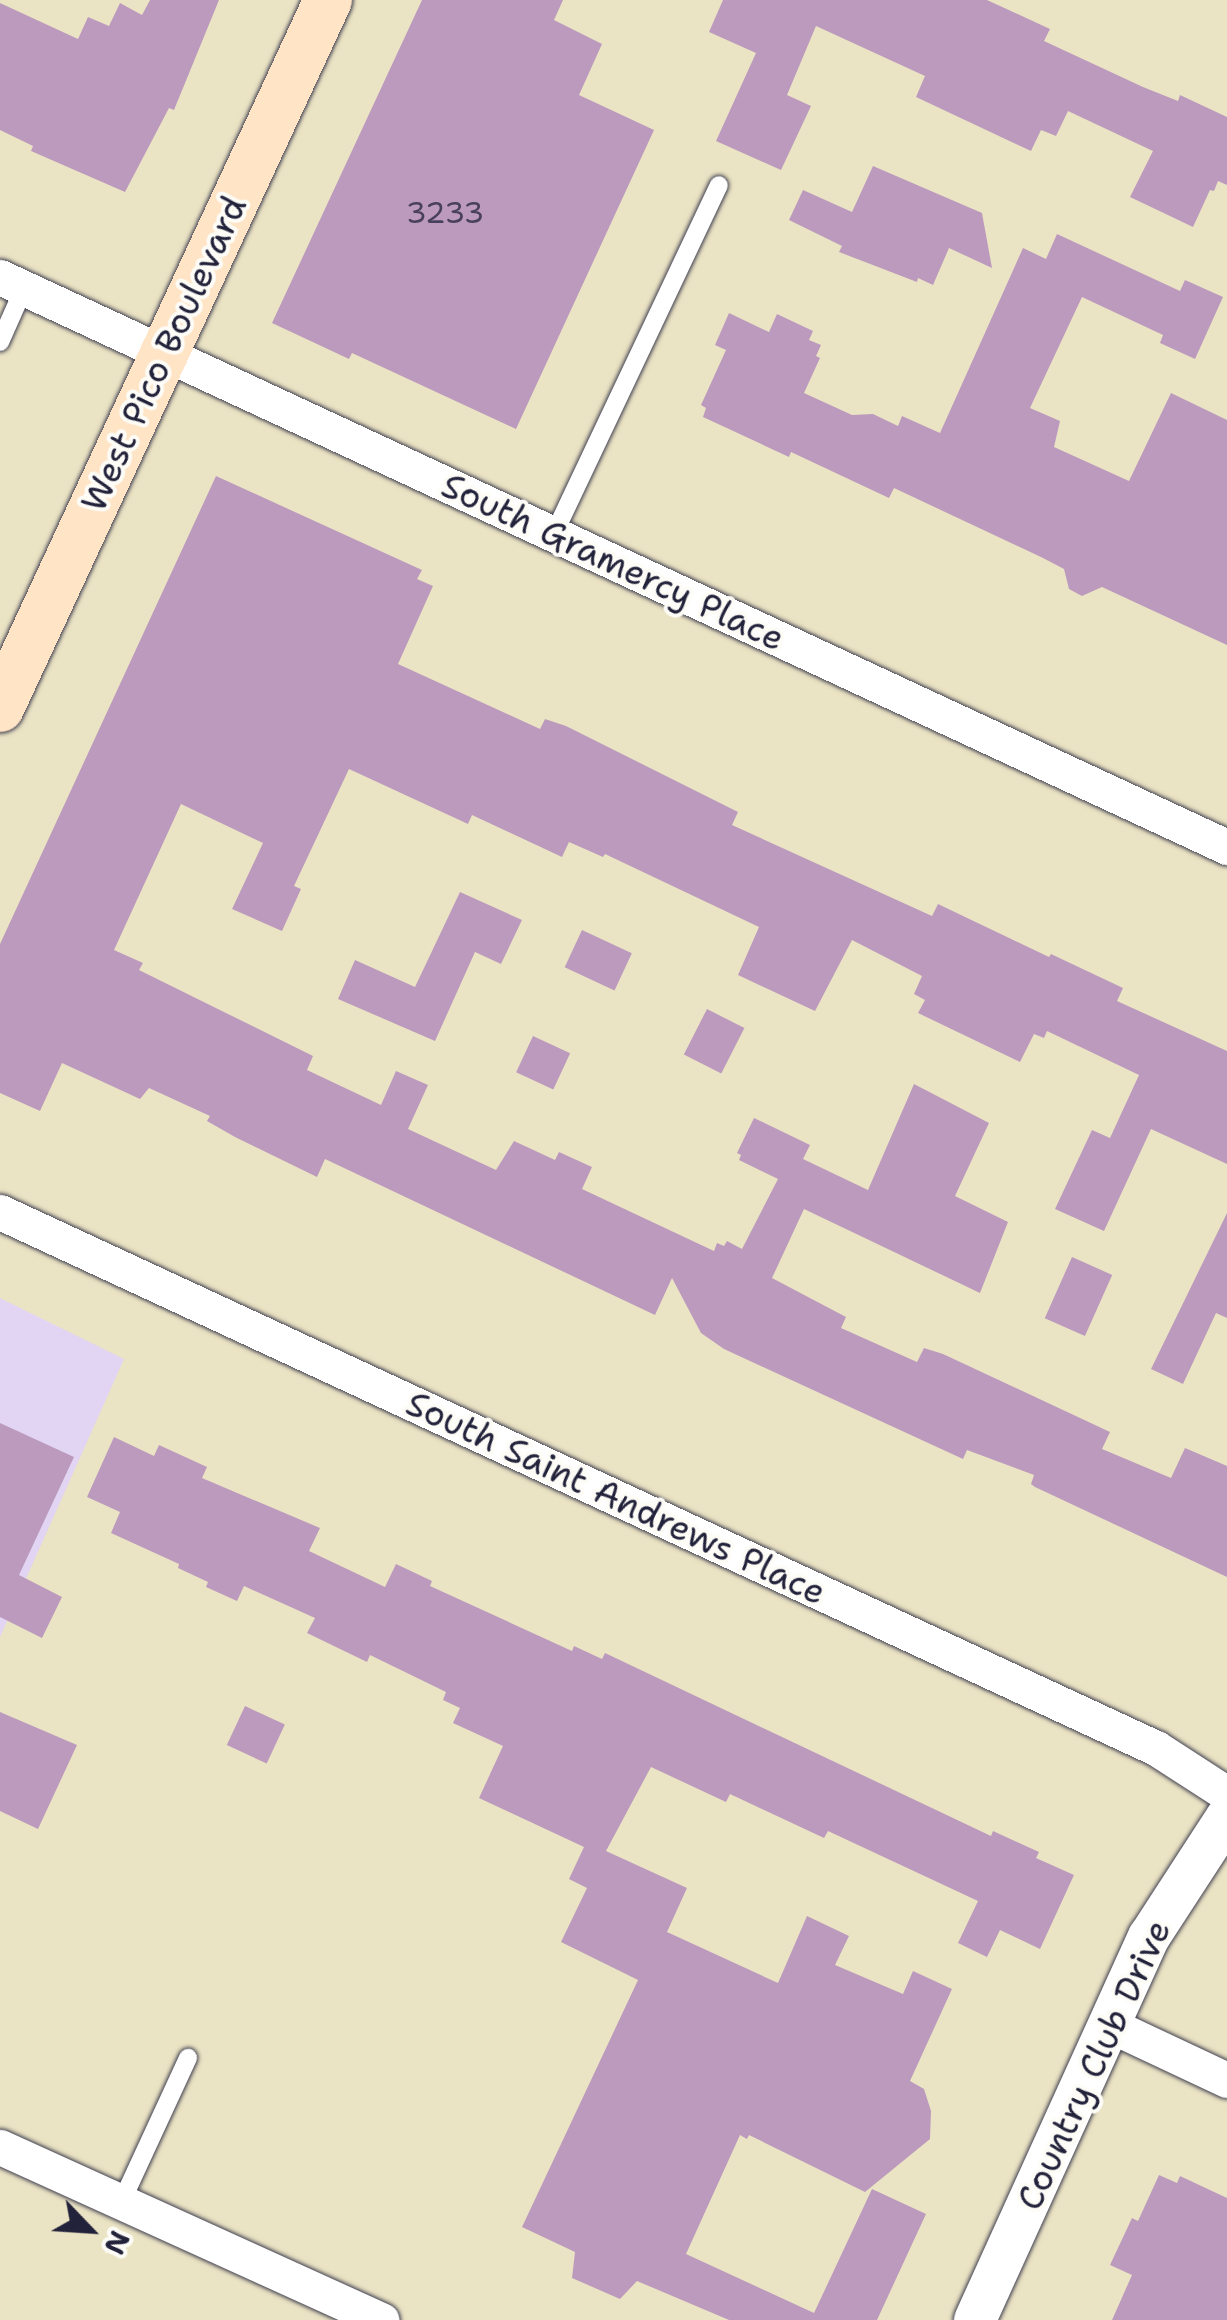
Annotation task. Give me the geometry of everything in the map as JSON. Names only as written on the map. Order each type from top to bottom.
[{"type":"main road","name":"West Pico Boulevard","points":[[0,708],[328,0]]},
{"type":"street","name":"South Gramercy Place","points":[[12,283],[1227,846]]},
{"type":"street","name":"South Saint Andrews Place","points":[[0,1212],[1156,1748],[1227,1794]]},
{"type":"street","name":"Country Club Drive","points":[[974,2320],[1149,1937],[1227,1817]]},
{"type":"street","points":[[1110,2025],[1227,2080]]},
{"type":"street","points":[[0,2147],[367,2317]]},
{"type":"lane","points":[[553,536],[719,185]]},
{"type":"lane","points":[[0,342],[12,283]]},
{"type":"lane","points":[[121,2203],[188,2058]]},
{"type":"shaded area","points":[[0,1298],[124,1359],[0,1637]]},
{"type":"building","points":[[150,0],[219,0],[174,110],[169,108],[125,192],[31,151],[33,146],[0,130],[0,3],[78,39],[88,17],[109,26],[120,3],[142,15]]},
{"type":"building","points":[[422,0],[563,0],[554,20],[602,44],[579,95],[654,130],[516,429],[352,353],[349,359],[272,323]]},
{"type":"building","points":[[723,0],[987,0],[1050,29],[1044,41],[1143,87],[1178,101],[1180,95],[1227,117],[1227,185],[1218,181],[1214,191],[1210,190],[1193,227],[1130,197],[1153,151],[1068,111],[1056,136],[1041,130],[1031,151],[916,97],[925,76],[816,26],[787,95],[811,106],[781,170],[716,141],[756,53],[709,32]]},
{"type":"building","points":[[873,166],[982,213],[992,268],[949,248],[933,285],[918,278],[917,282],[839,252],[842,246],[789,220],[803,190],[852,212]]},
{"type":"building","points":[[1057,234],[1180,291],[1185,280],[1223,297],[1195,359],[1160,343],[1163,335],[1082,297],[1030,408],[1060,421],[1054,447],[1129,481],[1171,393],[1227,420],[1227,645],[1102,587],[1082,596],[1069,589],[1064,569],[1043,558],[894,488],[889,498],[791,452],[789,457],[703,417],[706,408],[701,405],[726,350],[715,345],[729,313],[769,332],[777,314],[813,331],[809,340],[821,345],[816,356],[820,358],[804,393],[852,415],[873,414],[898,426],[902,416],[940,433],[1023,248],[1046,259]]},
{"type":"building","points":[[216,476],[422,570],[417,579],[433,586],[398,664],[540,729],[545,719],[566,726],[738,812],[732,825],[932,916],[938,904],[1049,957],[1051,954],[1123,988],[1117,1001],[1227,1051],[1227,1164],[1151,1129],[1104,1231],[1055,1209],[1092,1130],[1110,1138],[1139,1075],[1047,1031],[1044,1038],[1034,1034],[1020,1062],[918,1013],[925,1000],[914,994],[922,976],[852,940],[815,1011],[738,975],[759,927],[605,854],[603,857],[569,842],[562,857],[472,815],[468,824],[349,769],[294,886],[301,889],[282,931],[232,909],[263,843],[181,804],[114,950],[143,963],[139,970],[313,1056],[307,1070],[381,1105],[396,1071],[428,1085],[408,1129],[496,1170],[514,1141],[555,1160],[559,1152],[592,1167],[582,1189],[714,1251],[717,1243],[724,1246],[727,1241],[742,1249],[778,1179],[739,1160],[741,1155],[737,1153],[754,1118],[810,1145],[803,1159],[868,1190],[914,1084],[989,1123],[955,1196],[1008,1222],[980,1293],[804,1209],[772,1278],[846,1317],[841,1328],[917,1362],[924,1348],[943,1354],[1110,1432],[1102,1449],[1171,1478],[1185,1448],[1227,1466],[1227,1577],[1035,1487],[1031,1484],[1034,1475],[967,1450],[963,1459],[724,1349],[701,1333],[672,1278],[655,1315],[325,1159],[317,1177],[235,1137],[207,1121],[210,1116],[149,1088],[140,1099],[62,1063],[40,1111],[0,1093],[0,944]]},
{"type":"building","points":[[460,892],[522,920],[501,964],[475,952],[435,1041],[338,999],[355,960],[415,987]]},
{"type":"building","points":[[582,930],[632,953],[615,990],[565,967]]},
{"type":"building","points":[[707,1009],[744,1028],[721,1074],[684,1054]]},
{"type":"building","points":[[533,1036],[570,1053],[553,1090],[516,1072]]},
{"type":"building","points":[[1227,1213],[1227,1318],[1216,1313],[1183,1384],[1151,1369]]},
{"type":"building","points":[[1072,1257],[1112,1275],[1085,1336],[1045,1318]]},
{"type":"building","points":[[0,1423],[74,1457],[19,1575],[62,1597],[42,1638],[0,1617]]},
{"type":"building","points":[[114,1437],[154,1456],[159,1445],[207,1467],[202,1478],[320,1528],[309,1551],[385,1587],[396,1564],[432,1581],[430,1586],[572,1651],[574,1646],[602,1659],[605,1653],[991,1836],[993,1831],[1039,1852],[1036,1858],[1074,1875],[1040,1949],[1000,1930],[987,1957],[958,1943],[978,1901],[828,1831],[824,1838],[730,1794],[726,1802],[651,1767],[606,1851],[687,1888],[667,1932],[778,1983],[807,1916],[849,1936],[835,1965],[903,1994],[913,1971],[952,1989],[910,2081],[924,2089],[931,2111],[930,2139],[865,2192],[749,2135],[747,2139],[740,2135],[686,2254],[814,2313],[872,2189],[926,2214],[877,2320],[729,2320],[637,2281],[620,2299],[572,2278],[575,2252],[522,2227],[638,1980],[561,1942],[587,1888],[569,1879],[584,1847],[479,1798],[503,1746],[453,1723],[460,1708],[443,1700],[446,1692],[370,1655],[367,1662],[307,1633],[315,1618],[244,1586],[237,1601],[206,1587],[208,1582],[178,1568],[179,1564],[111,1533],[120,1512],[87,1497]]},
{"type":"building","points":[[245,1706],[285,1725],[267,1764],[227,1745]]},
{"type":"building","points":[[0,1712],[77,1745],[38,1829],[0,1811]]},
{"type":"building","points":[[1159,2175],[1177,2183],[1180,2176],[1227,2198],[1227,2320],[1112,2320],[1132,2275],[1110,2265],[1132,2218],[1138,2221]]}]
